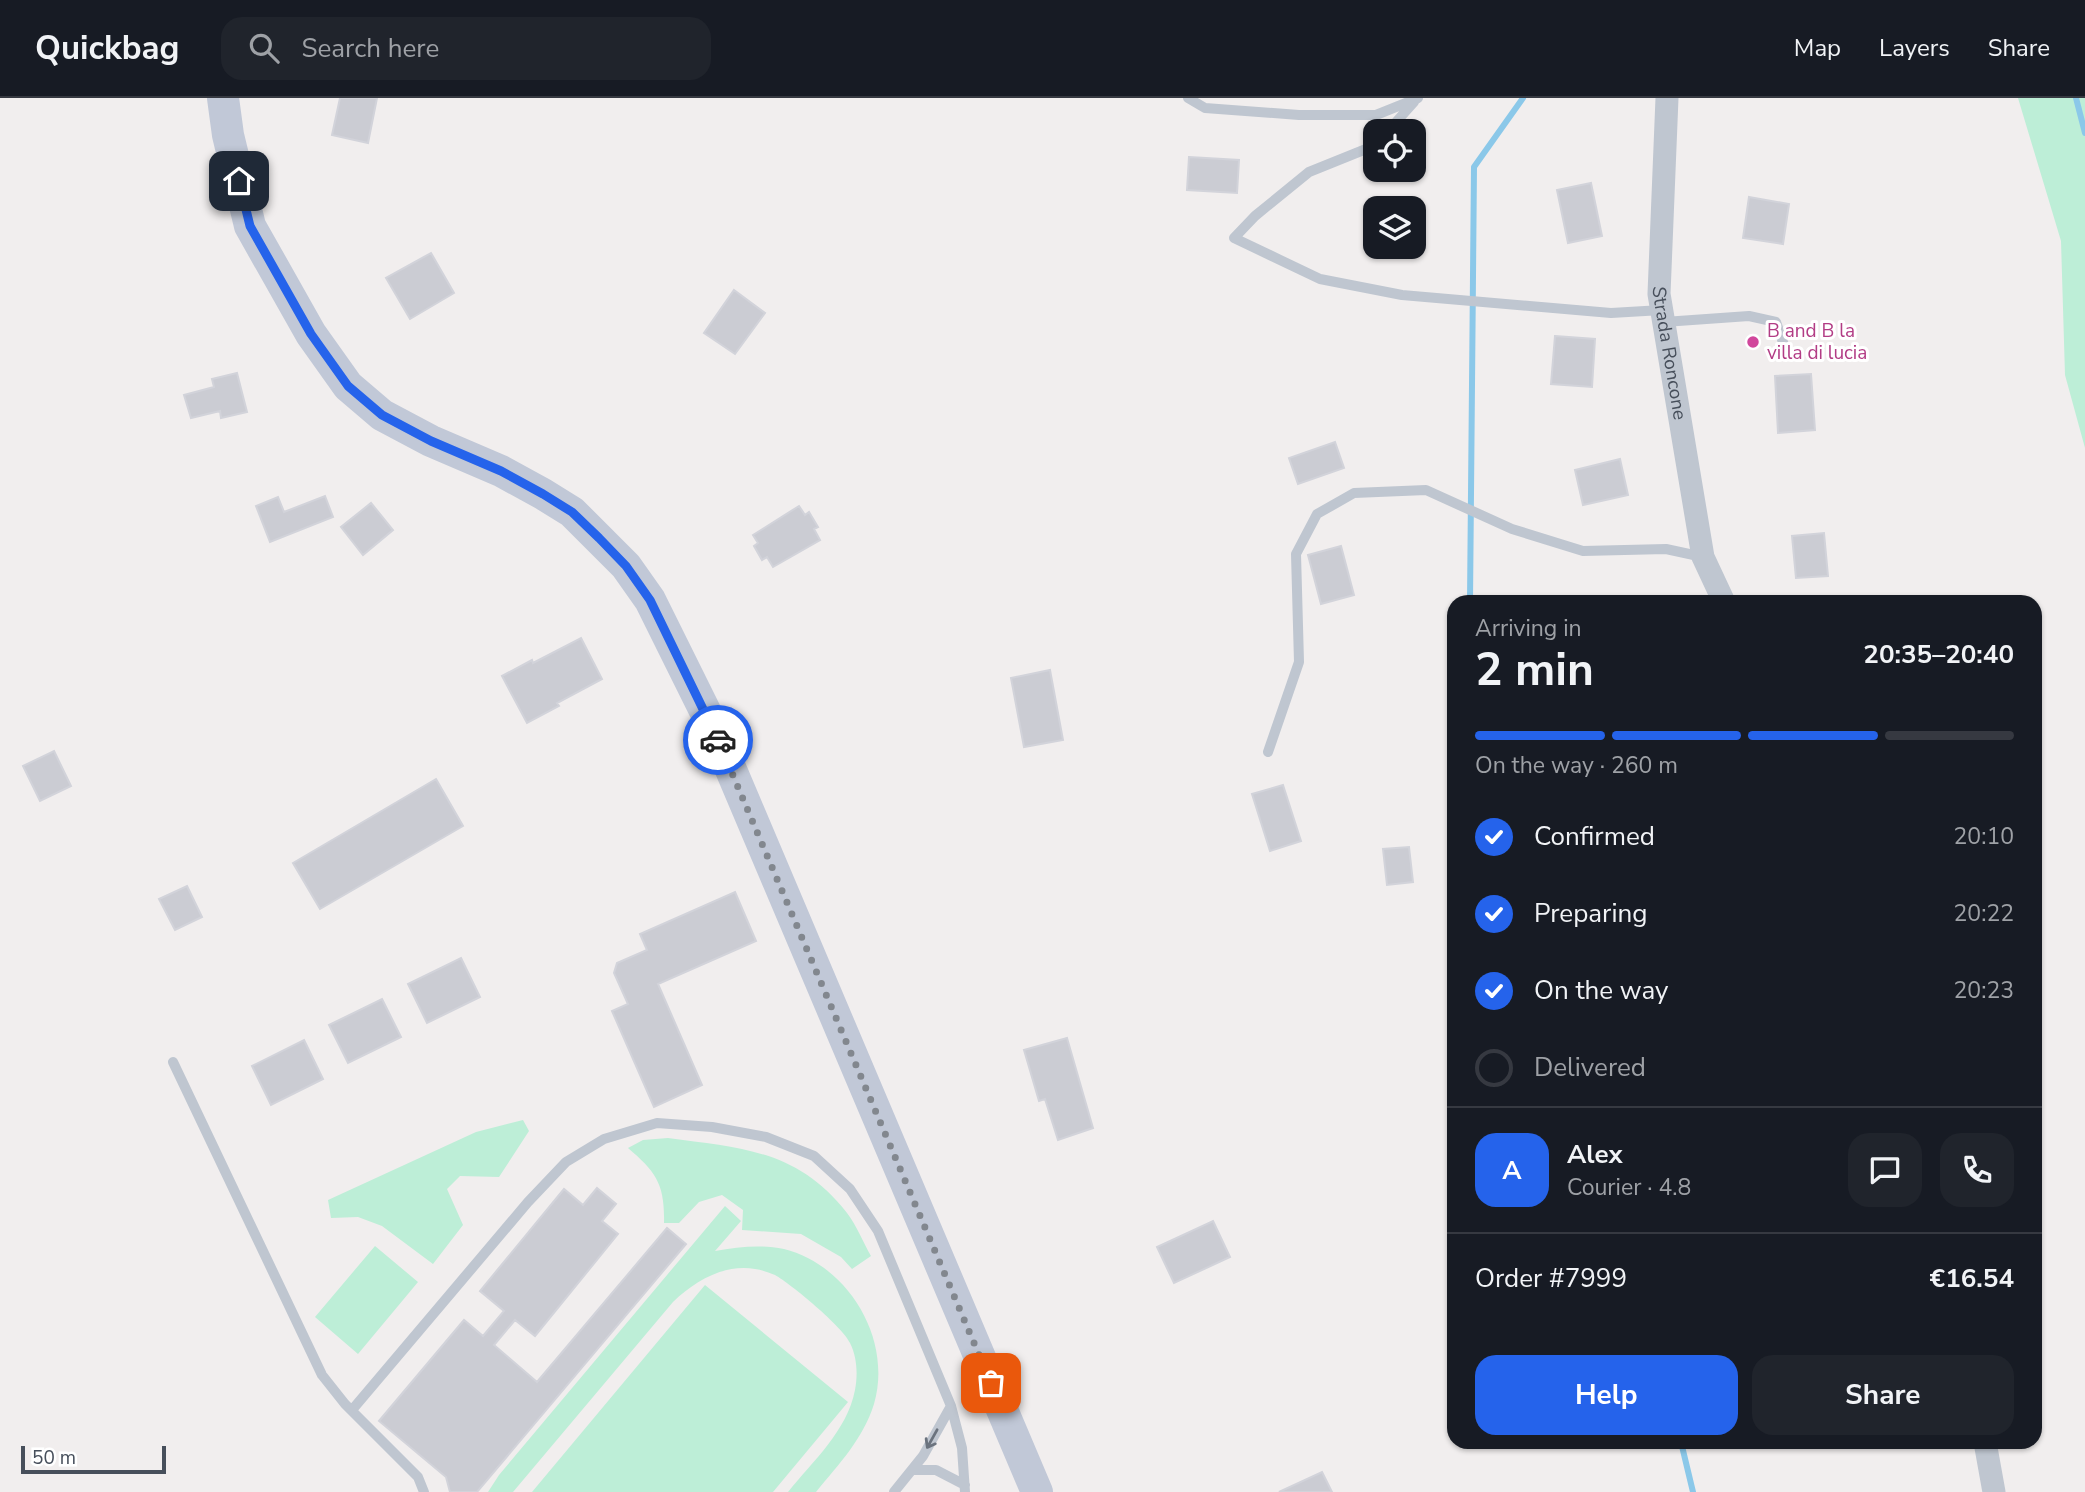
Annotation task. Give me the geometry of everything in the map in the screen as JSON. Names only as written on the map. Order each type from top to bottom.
[{"type":"main road","points":[[223,98],[228,135],[250,226],[311,334],[348,386],[382,415],[431,441],[501,471],[572,512],[626,566],[650,600],[712,725],[1037,1492]]},
{"type":"street","name":"Strada Roncone","points":[[1667,98],[1659,294],[1703,557],[1721,595]]},
{"type":"street","points":[[1985,1449],[1994,1492]]},
{"type":"lane","points":[[1188,98],[1205,108],[1299,115],[1376,115],[1418,98]]},
{"type":"lane","points":[[1399,119],[1418,98]]},
{"type":"lane","points":[[1363,150],[1309,172],[1255,216],[1234,239],[1320,279],[1402,295],[1611,313],[1749,316],[1776,323],[1787,354]]},
{"type":"lane","points":[[1268,752],[1300,662],[1296,554],[1317,514],[1354,493],[1426,490],[1512,529],[1583,551],[1666,549],[1703,557]]},
{"type":"lane","points":[[173,1062],[323,1375],[352,1410],[418,1477],[424,1492]]},
{"type":"lane","points":[[352,1410],[528,1202],[566,1163],[604,1139],[657,1124],[712,1127],[766,1137],[814,1156],[850,1189],[877,1231],[951,1406],[962,1448],[965,1488]]},
{"type":"lane","points":[[894,1492],[913,1470],[951,1406]]},
{"type":"lane","points":[[913,1470],[936,1470],[965,1488]]},
{"type":"green space","points":[[2018,98],[2085,98],[2085,448],[2065,375],[2061,241]]},
{"type":"green space","points":[[523,1120],[529,1131],[499,1177],[460,1176],[447,1189],[463,1225],[433,1264],[382,1226],[358,1217],[331,1218],[328,1200],[476,1132]]},
{"type":"green space","points":[[668,1138],[720,1145],[767,1156],[809,1176],[828,1192],[851,1218],[871,1256],[852,1269],[841,1257],[801,1234],[742,1230],[743,1210],[722,1195],[699,1202],[679,1223],[664,1223],[663,1198],[657,1180],[646,1164],[628,1148],[643,1140]]},
{"type":"green space","points":[[725,1206],[741,1221],[715,1251],[767,1247],[784,1249],[807,1258],[828,1271],[846,1288],[860,1308],[871,1331],[877,1355],[878,1379],[869,1417],[850,1451],[816,1492],[788,1492],[828,1445],[845,1419],[855,1390],[857,1372],[854,1354],[845,1336],[827,1317],[783,1280],[765,1271],[732,1269],[700,1281],[673,1302],[513,1492],[488,1492],[499,1475]]},
{"type":"green space","points":[[375,1246],[418,1282],[358,1354],[315,1317]]},
{"type":"green space","points":[[705,1285],[848,1402],[773,1492],[532,1492]]},
{"type":"building","points":[[340,98],[377,98],[368,143],[332,135]]},
{"type":"building","points":[[1189,157],[1239,160],[1237,193],[1187,190]]},
{"type":"building","points":[[1591,183],[1602,236],[1568,243],[1557,190]]},
{"type":"building","points":[[1749,197],[1789,204],[1783,244],[1743,238]]},
{"type":"building","points":[[431,253],[454,293],[410,319],[386,278]]},
{"type":"building","points":[[734,290],[765,313],[735,354],[704,333]]},
{"type":"building","points":[[1555,336],[1595,339],[1592,387],[1551,384]]},
{"type":"building","points":[[237,373],[247,412],[221,418],[220,411],[191,418],[184,395],[214,387],[212,379]]},
{"type":"building","points":[[1811,374],[1815,430],[1778,433],[1775,376]]},
{"type":"building","points":[[1335,442],[1344,468],[1298,484],[1289,458]]},
{"type":"building","points":[[1620,459],[1628,495],[1583,505],[1575,470]]},
{"type":"building","points":[[325,496],[333,517],[270,542],[256,506],[278,497],[284,512]]},
{"type":"building","points":[[371,503],[393,530],[363,555],[341,527]]},
{"type":"building","points":[[799,506],[805,515],[809,512],[818,527],[814,529],[820,540],[773,567],[767,557],[762,560],[754,546],[758,543],[753,535]]},
{"type":"building","points":[[1824,533],[1828,576],[1796,578],[1792,536]]},
{"type":"building","points":[[1341,546],[1354,595],[1321,604],[1308,555]]},
{"type":"building","points":[[581,638],[602,679],[527,723],[502,676]]},
{"type":"building","points":[[1050,670],[1063,740],[1024,747],[1011,678]]},
{"type":"building","points":[[54,751],[71,786],[40,801],[23,766]]},
{"type":"building","points":[[436,779],[463,826],[320,909],[293,863]]},
{"type":"building","points":[[1283,785],[1301,841],[1270,851],[1252,794]]},
{"type":"building","points":[[1409,847],[1413,882],[1387,885],[1383,849]]},
{"type":"building","points":[[187,886],[202,917],[175,930],[159,899]]},
{"type":"building","points":[[735,892],[756,941],[658,984],[702,1085],[654,1107],[612,1011],[628,1004],[614,973],[617,963],[647,950],[640,934]]},
{"type":"building","points":[[461,958],[480,997],[427,1023],[408,984]]},
{"type":"building","points":[[382,999],[401,1037],[348,1063],[329,1025]]},
{"type":"building","points":[[1067,1038],[1093,1128],[1058,1140],[1045,1099],[1039,1101],[1024,1050]]},
{"type":"building","points":[[304,1040],[323,1079],[271,1105],[252,1066]]},
{"type":"building","points":[[597,1188],[616,1204],[602,1221],[618,1234],[535,1336],[515,1320],[494,1345],[537,1382],[667,1228],[686,1244],[477,1492],[450,1492],[446,1477],[379,1421],[464,1320],[483,1336],[504,1311],[480,1291],[564,1189],[583,1205]]},
{"type":"building","points":[[1213,1221],[1230,1257],[1174,1283],[1157,1247]]},
{"type":"building","points":[[1322,1472],[1332,1492],[1279,1492]]},
{"type":"waterway","points":[[1470,595],[1474,167],[1523,98]]},
{"type":"waterway","points":[[2076,98],[2085,133]]},
{"type":"waterway","points":[[1683,1449],[1693,1492]]},
{"type":"way so far","points":[[718,740],[991,1383]]},
{"type":"place","name":"B and B la villa di lucia","points":[[1753,342]]},
{"type":"route","points":[[239,181],[250,226],[311,334],[348,386],[382,415],[431,441],[501,471],[572,512],[626,566],[650,600],[718,740]]}]
